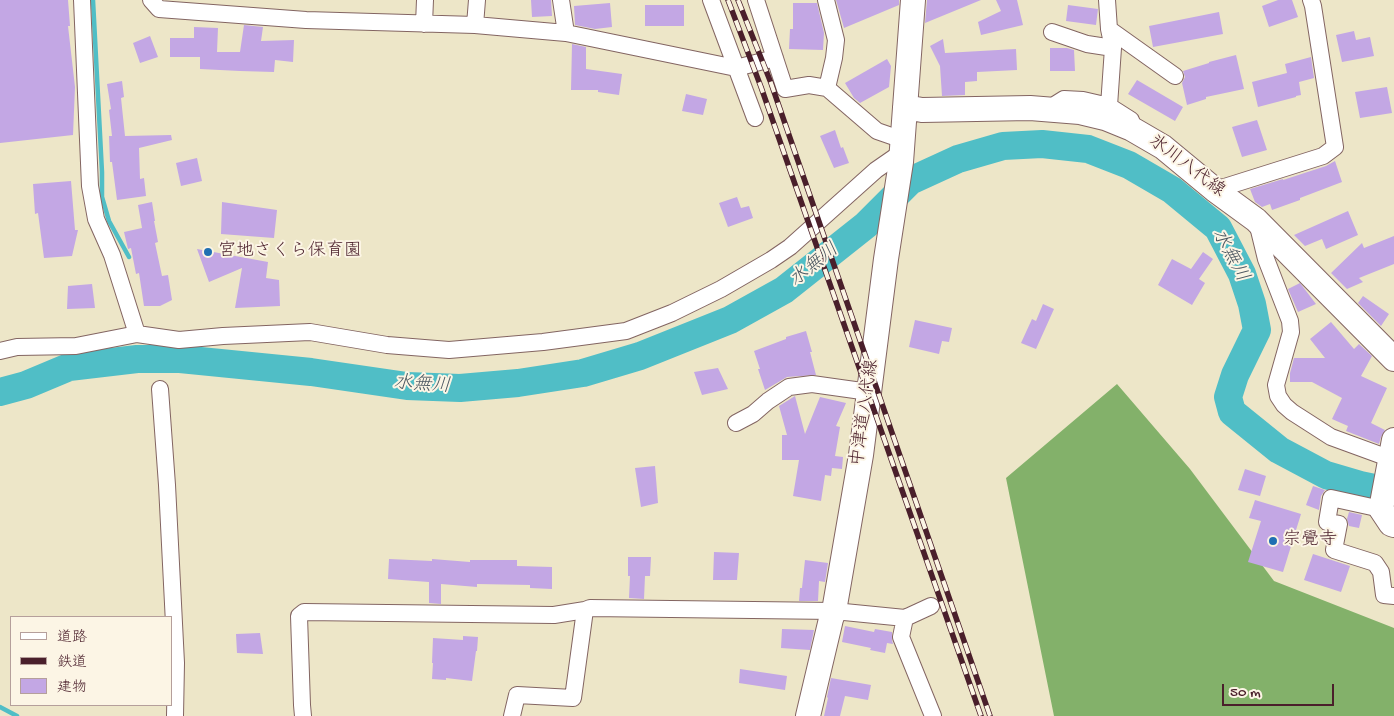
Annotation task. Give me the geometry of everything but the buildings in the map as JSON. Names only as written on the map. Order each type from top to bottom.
[{"type":"main road","points":[[905,107],[913,0]]},
{"type":"main road","name":"氷川八代線","points":[[905,107],[922,110],[1030,108],[1080,112],[1105,118],[1132,129],[1163,147],[1215,190],[1256,220],[1394,359]]},
{"type":"main road","name":"中津道八代線","points":[[808,716],[834,611],[861,455],[902,151],[905,107]]},
{"type":"main road","points":[[1385,512],[1392,455]]},
{"type":"street","points":[[82,0],[90,186],[96,219],[112,255],[137,334]]},
{"type":"street","points":[[151,0],[159,8],[306,20],[475,25],[566,33],[736,68],[775,58]]},
{"type":"street","points":[[424,24],[425,0]]},
{"type":"street","points":[[475,25],[476,0]]},
{"type":"street","points":[[562,0],[566,33]]},
{"type":"street","points":[[711,0],[754,118]]},
{"type":"street","points":[[0,351],[17,347],[76,346],[137,334],[179,340],[310,332],[387,345],[450,350],[543,342],[626,331],[672,313],[721,289],[790,247],[876,170],[902,151],[827,88],[809,85],[785,89],[756,0]]},
{"type":"street","points":[[826,0],[836,40],[827,88]]},
{"type":"street","points":[[1107,0],[1109,29],[1113,48],[1109,106]]},
{"type":"street","points":[[1215,190],[1323,156],[1335,146],[1311,0]]},
{"type":"street","points":[[1109,29],[1175,76]]},
{"type":"street","points":[[1052,32],[1087,44],[1113,48]]},
{"type":"street","points":[[1048,109],[1064,99],[1084,100],[1109,106],[1140,126],[1163,147]]},
{"type":"street","points":[[1256,220],[1266,259],[1290,321],[1291,332],[1276,385],[1278,396],[1292,412],[1331,437],[1392,455]]},
{"type":"street","points":[[736,423],[753,414],[789,387],[812,384],[869,392]]},
{"type":"street","points":[[160,389],[176,663],[175,716]]},
{"type":"street","points":[[1385,512],[1331,498],[1327,522],[1339,524],[1334,550],[1375,563],[1381,572],[1384,595],[1394,596]]},
{"type":"street","points":[[303,716],[299,616],[304,612],[554,615],[590,608],[834,611],[905,618],[931,606]]},
{"type":"street","points":[[512,716],[517,695],[573,698],[585,610]]},
{"type":"street","points":[[905,618],[901,637],[933,716]]},
{"type":"green space","points":[[1117,384],[1190,469],[1274,581],[1394,628],[1394,716],[1054,716],[1006,478]]},
{"type":"waterway","points":[[93,0],[102,197],[109,221],[129,257]]},
{"type":"waterway","name":"水無川","points":[[0,392],[26,385],[69,367],[137,359],[180,359],[311,372],[407,386],[460,388],[518,383],[583,373],[640,356],[730,320],[784,290],[866,225],[910,181],[958,159],[1003,146],[1042,144],[1088,149],[1129,165],[1172,190],[1218,228],[1242,274],[1252,304],[1257,330],[1235,375],[1228,397],[1232,412],[1279,450],[1326,475],[1394,492]]},
{"type":"waterway","points":[[136,348],[137,359]]},
{"type":"waterway","points":[[0,707],[17,716]]},
{"type":"railway","points":[[728,0],[761,87],[981,716]]},
{"type":"railway","points":[[738,0],[771,83],[990,716]]},
{"type":"place","name":"宮地さくら保育園","points":[[208,252]]},
{"type":"place","name":"宗覺寺","points":[[1273,541]]}]
